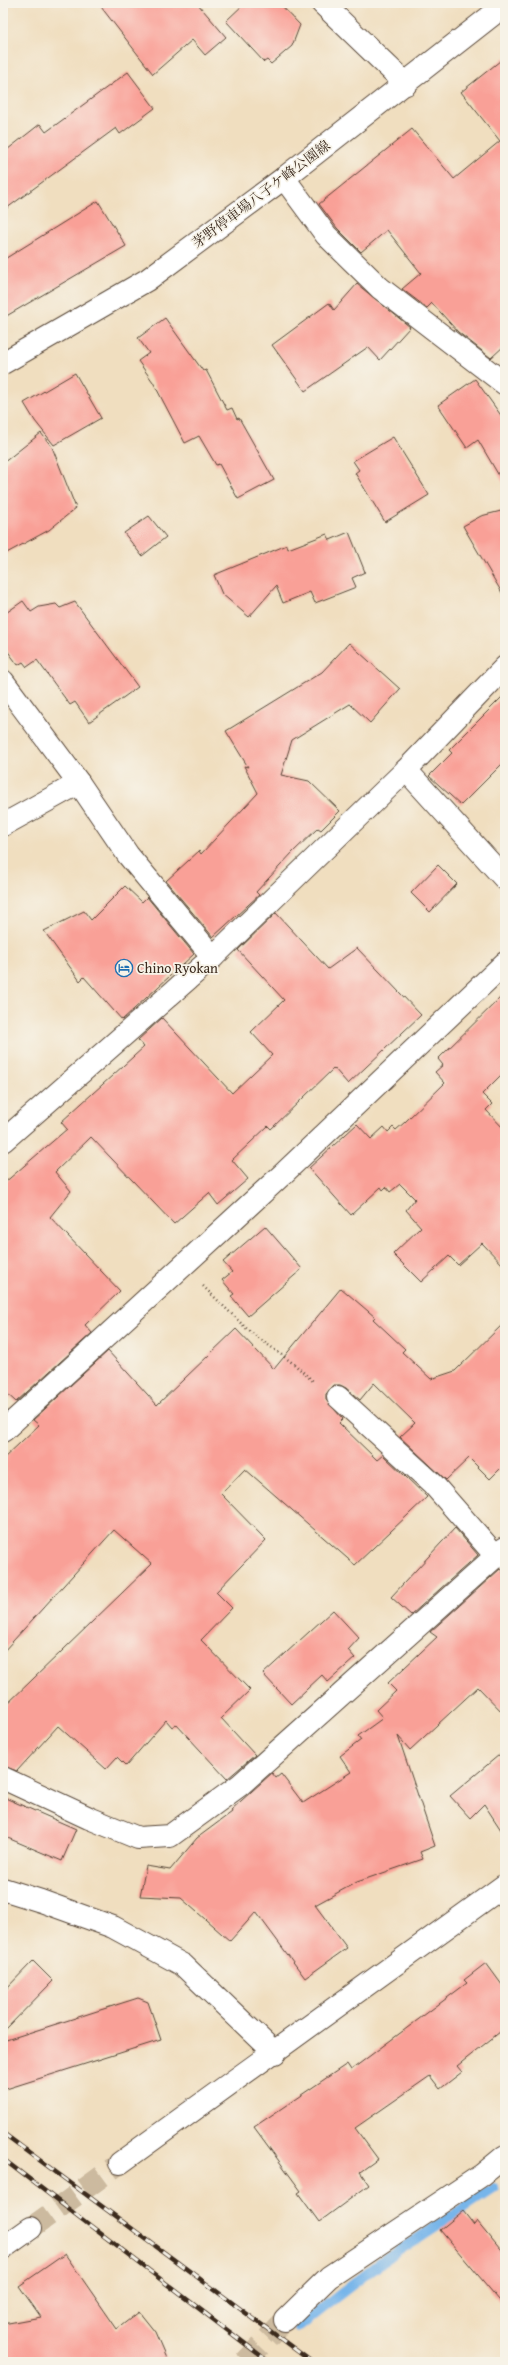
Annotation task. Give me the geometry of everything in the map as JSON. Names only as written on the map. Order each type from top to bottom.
[{"type":"street","points":[[322,3],[406,84]]},
{"type":"street","name":"茅野停車場八子ケ峰公園線","points":[[3,363],[147,280],[284,178],[505,5]]},
{"type":"street","points":[[284,178],[326,234],[380,288],[505,384]]},
{"type":"street","points":[[3,1141],[213,957],[406,770],[505,667]]},
{"type":"street","points":[[3,681],[79,782],[128,855],[213,957]]},
{"type":"street","points":[[406,770],[505,879]]},
{"type":"street","points":[[3,825],[79,782]]},
{"type":"street","points":[[3,1431],[183,1266],[505,963]]},
{"type":"street","points":[[3,1778],[89,1818],[138,1838],[170,1836],[240,1785],[500,1552],[433,1484],[338,1397]]},
{"type":"street","points":[[120,2163],[275,2053],[505,1885]]},
{"type":"street","points":[[3,1889],[113,1927],[184,1965],[275,2053]]},
{"type":"street","points":[[285,2320],[329,2277],[482,2175],[505,2156]]},
{"type":"street","points":[[3,2248],[31,2228]]},
{"type":"path","points":[[183,1266],[248,1330],[294,1364],[326,1393],[338,1397]]},
{"type":"building","points":[[98,3],[197,3],[226,37],[205,55],[192,40],[153,74]]},
{"type":"building","points":[[245,3],[279,3],[300,25],[292,46],[271,64],[267,60],[264,62],[226,21]]},
{"type":"building","points":[[505,57],[505,345],[491,358],[458,332],[432,303],[427,308],[402,289],[421,273],[387,230],[361,252],[337,228],[319,204],[412,129],[454,179],[500,141],[461,92]]},
{"type":"building","points":[[128,72],[155,108],[120,134],[116,128],[3,211],[3,153],[40,124],[46,132]]},
{"type":"building","points":[[98,201],[126,246],[3,318],[3,260]]},
{"type":"building","points":[[357,284],[410,327],[380,360],[368,347],[305,391],[272,345],[329,303],[334,310]]},
{"type":"building","points":[[165,318],[203,371],[206,370],[227,410],[232,408],[237,419],[239,418],[274,480],[238,499],[219,464],[216,465],[199,436],[185,443],[153,382],[138,361],[149,353],[138,338]]},
{"type":"building","points":[[75,373],[101,418],[54,445],[35,421],[24,403]]},
{"type":"building","points":[[475,379],[505,421],[505,486],[478,440],[467,448],[438,405]]},
{"type":"building","points":[[41,433],[52,447],[76,508],[49,530],[3,555],[3,463]]},
{"type":"building","points":[[393,437],[429,495],[385,522],[355,473],[359,470],[353,461]]},
{"type":"building","points":[[505,510],[505,598],[463,526],[481,516]]},
{"type":"building","points":[[149,516],[166,537],[142,556],[124,533]]},
{"type":"building","points":[[349,532],[365,572],[352,578],[356,587],[315,603],[310,592],[283,603],[276,586],[249,617],[222,594],[214,575],[287,545],[288,549],[327,534],[330,540]]},
{"type":"building","points":[[23,601],[31,612],[39,607],[56,604],[60,608],[75,602],[138,687],[89,722],[75,702],[70,705],[37,660],[27,667],[23,662],[18,665],[3,645],[3,615]]},
{"type":"building","points":[[349,643],[400,689],[370,723],[350,704],[292,740],[281,775],[309,781],[340,811],[321,830],[318,828],[293,852],[256,892],[259,895],[213,937],[166,881],[199,851],[201,854],[258,793],[244,766],[248,767],[226,731],[322,672]]},
{"type":"building","points":[[505,694],[505,761],[461,805],[429,776],[452,753],[449,750]]},
{"type":"building","points":[[438,865],[457,884],[430,912],[411,893]]},
{"type":"building","name":"Chino Ryokan","points":[[125,886],[142,902],[147,897],[194,954],[122,1020],[84,977],[80,981],[44,931],[84,911],[91,920]]},
{"type":"building","points":[[276,913],[328,969],[357,948],[421,1015],[348,1084],[334,1068],[271,1129],[268,1126],[232,1160],[248,1179],[218,1205],[209,1193],[174,1224],[91,1137],[55,1172],[71,1191],[50,1217],[120,1291],[85,1325],[92,1333],[16,1402],[3,1390],[3,1184],[67,1129],[61,1122],[144,1047],[138,1040],[162,1018],[232,1093],[272,1055],[251,1032],[284,1000],[238,950]]},
{"type":"building","points":[[505,993],[505,1071],[482,1094],[492,1104],[486,1110],[505,1130],[505,1267],[482,1243],[458,1265],[449,1256],[421,1282],[393,1254],[421,1227],[406,1210],[415,1199],[400,1184],[390,1192],[386,1187],[383,1190],[381,1187],[351,1215],[309,1168],[357,1124],[371,1139],[384,1127],[388,1132],[393,1127],[396,1130],[405,1122],[445,1083],[435,1072],[443,1065],[438,1059]]},
{"type":"building","points":[[265,1226],[302,1269],[248,1316],[231,1296],[234,1294],[222,1280],[232,1272],[223,1262]]},
{"type":"building","points":[[341,1288],[375,1317],[373,1319],[405,1349],[402,1352],[431,1379],[455,1371],[505,1322],[505,1464],[490,1479],[469,1458],[446,1480],[400,1437],[415,1423],[374,1383],[360,1400],[346,1388],[340,1385],[334,1385],[326,1394],[326,1400],[343,1419],[339,1423],[377,1460],[383,1455],[427,1497],[355,1565],[245,1469],[221,1494],[266,1540],[216,1592],[232,1608],[201,1640],[250,1690],[221,1718],[255,1755],[227,1779],[176,1724],[172,1727],[166,1720],[126,1766],[117,1757],[106,1769],[58,1726],[17,1771],[3,1766],[3,1708],[152,1564],[114,1530],[3,1652],[3,1459],[39,1425],[33,1420],[108,1351],[157,1405],[236,1329],[274,1369]]},
{"type":"building","points":[[455,1528],[478,1555],[411,1615],[391,1597]]},
{"type":"building","points":[[500,1569],[505,1575],[505,1715],[478,1687],[410,1750],[398,1736],[435,1846],[420,1852],[423,1859],[357,1882],[315,1905],[347,1948],[305,1978],[256,1912],[230,1941],[181,1898],[140,1896],[146,1866],[170,1870],[197,1838],[232,1812],[231,1810],[272,1773],[276,1778],[281,1774],[303,1803],[351,1772],[340,1756],[361,1740],[358,1736],[383,1718],[376,1710],[396,1691],[388,1683],[437,1637],[430,1632]]},
{"type":"building","points":[[333,1610],[359,1638],[348,1650],[355,1658],[328,1682],[322,1675],[291,1704],[263,1674]]},
{"type":"building","points":[[505,1750],[505,1836],[484,1804],[470,1818],[450,1796]]},
{"type":"building","points":[[3,1797],[76,1829],[62,1861],[3,1836]]},
{"type":"building","points":[[33,1961],[53,1981],[3,2032],[3,1992]]},
{"type":"building","points":[[486,1963],[505,1989],[505,2028],[457,2066],[462,2072],[440,2089],[430,2076],[355,2128],[378,2159],[360,2172],[369,2185],[319,2222],[298,2193],[301,2191],[254,2127],[347,2064],[351,2070],[467,1983],[464,1980]]},
{"type":"building","points":[[138,1998],[148,2002],[161,2040],[3,2090],[3,2041]]},
{"type":"building","points":[[463,2211],[474,2225],[477,2221],[505,2255],[505,2307],[440,2230]]},
{"type":"building","points":[[65,2254],[117,2329],[139,2312],[155,2332],[168,2362],[3,2362],[3,2324],[41,2317],[19,2286]]},
{"type":"waterway","points":[[298,2327],[383,2261],[494,2188]]},
{"type":"tunnel","points":[[31,2228],[120,2163]]},
{"type":"tunnel","points":[[245,2362],[285,2320]]},
{"type":"railway","points":[[3,2133],[312,2362]]},
{"type":"railway","points":[[3,2159],[269,2362]]},
{"type":"place","name":"Chino Ryokan","points":[[124,968]]}]
